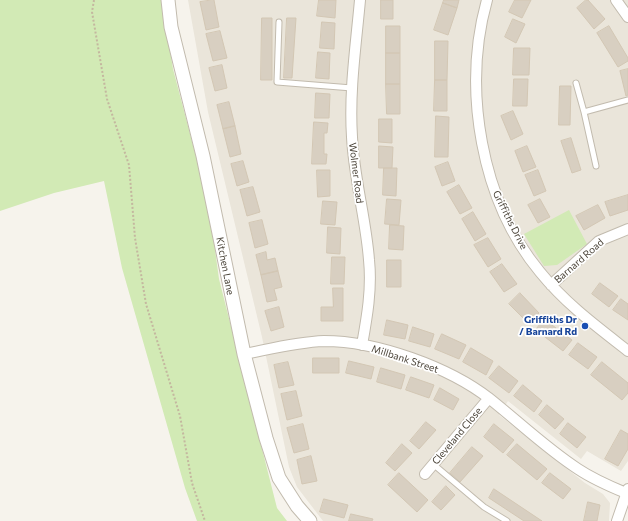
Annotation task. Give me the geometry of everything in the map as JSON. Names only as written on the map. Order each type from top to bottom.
[{"type":"street","name":"Kitchen Lane","points":[[168,0],[171,27],[204,156],[244,354],[279,478],[297,506],[310,521]]},
{"type":"street","name":"Wolmer Road","points":[[360,0],[352,88],[352,136],[354,169],[370,261],[369,302],[362,345]]},
{"type":"street","name":"Griffiths Drive","points":[[488,0],[482,25],[478,77],[478,116],[485,157],[498,200],[530,260],[551,285],[577,312],[628,351]]},
{"type":"street","points":[[616,0],[628,18]]},
{"type":"street","name":"Barnard Road","points":[[551,285],[599,241],[628,229]]},
{"type":"street","name":"Millbank Street","points":[[244,354],[288,345],[324,341],[362,345],[407,357],[456,377],[489,398],[576,469],[602,483],[627,491]]},
{"type":"street","name":"Cleveland Close","points":[[425,474],[489,398]]},
{"type":"street","points":[[617,521],[627,491]]},
{"type":"lane","points":[[279,22],[277,82],[352,88]]},
{"type":"lane","points":[[576,83],[596,166]]},
{"type":"lane","points":[[584,112],[628,100]]},
{"type":"lane","points":[[433,464],[484,507],[507,521]]},
{"type":"path","points":[[94,0],[92,12],[108,99],[129,165],[135,238],[146,304],[180,416],[192,483],[205,521]]},
{"type":"shaded area","points":[[188,0],[628,0],[628,461],[621,471],[587,451],[581,459],[508,401],[499,415],[585,483],[603,494],[610,503],[609,521],[323,521],[297,487],[289,467],[262,337],[208,112]]},
{"type":"green space","points":[[0,0],[162,0],[173,69],[209,206],[219,279],[277,508],[287,521],[197,521],[185,488],[122,268],[104,181],[54,193],[0,211]]},
{"type":"green space","points":[[569,210],[587,244],[557,265],[544,266],[524,234]]},
{"type":"building","points":[[214,0],[219,27],[206,30],[200,2]]},
{"type":"building","points":[[319,0],[336,0],[335,18],[317,16]]},
{"type":"building","points":[[381,0],[393,0],[393,19],[381,19]]},
{"type":"building","points":[[444,0],[459,0],[457,8],[443,3]]},
{"type":"building","points":[[515,0],[531,0],[522,18],[509,12]]},
{"type":"building","points":[[588,0],[605,19],[594,29],[577,8]]},
{"type":"building","points":[[443,3],[457,8],[448,35],[434,30]]},
{"type":"building","points":[[262,18],[272,18],[272,80],[261,80]]},
{"type":"building","points":[[287,18],[296,18],[292,78],[284,78]]},
{"type":"building","points":[[513,19],[525,24],[516,43],[505,37]]},
{"type":"building","points":[[322,22],[335,23],[334,49],[320,48]]},
{"type":"building","points":[[386,26],[400,26],[400,53],[386,53]]},
{"type":"building","points":[[609,26],[628,58],[628,61],[618,67],[597,33]]},
{"type":"building","points":[[220,31],[227,58],[213,61],[206,34]]},
{"type":"building","points":[[435,41],[448,41],[447,80],[435,80]]},
{"type":"building","points":[[514,48],[530,48],[529,75],[513,75]]},
{"type":"building","points":[[318,52],[330,53],[329,79],[316,78]]},
{"type":"building","points":[[386,53],[400,53],[400,84],[386,84]]},
{"type":"building","points":[[222,65],[227,88],[215,91],[209,68]]},
{"type":"building","points":[[628,69],[628,95],[626,96],[620,71]]},
{"type":"building","points":[[514,79],[528,79],[527,106],[513,106]]},
{"type":"building","points":[[435,80],[447,80],[447,111],[434,111]]},
{"type":"building","points":[[386,84],[400,84],[400,114],[387,114]]},
{"type":"building","points":[[560,86],[571,86],[570,125],[559,125]]},
{"type":"building","points":[[316,93],[330,94],[329,118],[315,118]]},
{"type":"building","points":[[229,102],[235,126],[223,129],[217,105]]},
{"type":"building","points":[[513,111],[523,134],[511,140],[501,116]]},
{"type":"building","points":[[436,116],[449,117],[448,157],[435,157]]},
{"type":"building","points":[[379,119],[392,119],[392,143],[379,142]]},
{"type":"building","points":[[314,122],[328,123],[327,133],[324,133],[324,154],[327,154],[326,164],[312,164]]},
{"type":"building","points":[[235,126],[241,154],[230,157],[223,129]]},
{"type":"building","points":[[571,138],[581,170],[572,173],[561,141]]},
{"type":"building","points":[[379,146],[393,147],[392,168],[379,168]]},
{"type":"building","points":[[527,146],[536,167],[523,172],[515,151]]},
{"type":"building","points":[[243,161],[249,182],[237,186],[231,164]]},
{"type":"building","points":[[448,162],[455,181],[442,186],[435,167]]},
{"type":"building","points":[[384,168],[397,168],[396,196],[383,195]]},
{"type":"building","points":[[317,170],[330,170],[330,196],[318,197]]},
{"type":"building","points":[[538,170],[546,191],[534,196],[525,175]]},
{"type":"building","points":[[459,185],[472,208],[460,214],[447,192]]},
{"type":"building","points":[[253,187],[260,212],[247,216],[240,190]]},
{"type":"building","points":[[628,195],[628,210],[610,216],[605,202]]},
{"type":"building","points":[[387,199],[401,200],[399,225],[385,224]]},
{"type":"building","points":[[540,199],[550,217],[538,223],[528,205]]},
{"type":"building","points":[[323,201],[337,202],[335,225],[321,224]]},
{"type":"building","points":[[598,205],[605,218],[584,230],[576,216]]},
{"type":"building","points":[[473,212],[486,234],[475,241],[462,219]]},
{"type":"building","points":[[262,220],[268,244],[255,248],[249,223]]},
{"type":"building","points":[[390,225],[404,226],[403,250],[389,249]]},
{"type":"building","points":[[328,227],[341,228],[340,254],[327,253]]},
{"type":"building","points":[[488,238],[501,259],[488,267],[474,245]]},
{"type":"building","points":[[266,252],[267,260],[275,258],[278,271],[261,275],[256,255]]},
{"type":"building","points":[[332,257],[345,257],[344,284],[331,284]]},
{"type":"building","points":[[387,260],[401,260],[401,287],[387,287]]},
{"type":"building","points":[[502,264],[517,284],[504,292],[490,272]]},
{"type":"building","points":[[278,271],[282,287],[274,289],[277,300],[267,302],[261,275]]},
{"type":"building","points":[[600,283],[618,296],[609,307],[592,294]]},
{"type":"building","points":[[333,288],[343,288],[343,321],[321,321],[321,307],[333,307]]},
{"type":"building","points":[[520,293],[539,313],[528,323],[509,304]]},
{"type":"building","points":[[621,299],[628,304],[628,320],[613,310]]},
{"type":"building","points":[[279,307],[284,327],[271,331],[265,311]]},
{"type":"building","points":[[544,319],[572,340],[563,351],[536,330]]},
{"type":"building","points":[[387,320],[408,325],[405,339],[384,335]]},
{"type":"building","points":[[413,327],[434,334],[430,347],[409,341]]},
{"type":"building","points":[[442,334],[466,345],[459,359],[435,349]]},
{"type":"building","points":[[578,343],[597,357],[588,369],[569,355]]},
{"type":"building","points":[[471,348],[493,361],[486,375],[463,362]]},
{"type":"building","points":[[313,358],[339,358],[339,373],[313,373]]},
{"type":"building","points":[[349,361],[374,367],[371,379],[346,373]]},
{"type":"building","points":[[288,362],[294,385],[279,388],[274,365]]},
{"type":"building","points":[[602,362],[628,383],[628,393],[622,400],[591,375]]},
{"type":"building","points":[[499,366],[518,381],[509,393],[489,378]]},
{"type":"building","points":[[381,368],[405,375],[401,389],[377,382]]},
{"type":"building","points":[[411,377],[434,385],[429,398],[406,390]]},
{"type":"building","points":[[523,385],[542,401],[534,412],[514,396]]},
{"type":"building","points":[[440,388],[459,399],[453,410],[434,400]]},
{"type":"building","points":[[296,391],[302,416],[287,420],[281,394]]},
{"type":"building","points":[[547,405],[564,419],[555,429],[539,415]]},
{"type":"building","points":[[426,422],[436,430],[419,449],[410,441]]},
{"type":"building","points":[[568,423],[586,437],[577,448],[560,434]]},
{"type":"building","points":[[303,424],[309,449],[294,453],[287,428]]},
{"type":"building","points":[[494,424],[514,440],[503,453],[484,437]]},
{"type":"building","points":[[621,430],[628,434],[628,449],[618,466],[605,459]]},
{"type":"building","points":[[402,444],[412,453],[395,471],[386,463]]},
{"type":"building","points":[[517,444],[547,469],[537,480],[507,455]]},
{"type":"building","points":[[472,447],[483,456],[460,482],[450,473]]},
{"type":"building","points":[[311,456],[317,481],[302,484],[297,460]]},
{"type":"building","points":[[399,473],[428,500],[417,512],[388,485]]},
{"type":"building","points":[[550,473],[571,489],[563,499],[542,483]]},
{"type":"building","points":[[446,486],[455,495],[441,510],[432,502]]},
{"type":"building","points":[[494,489],[542,521],[524,521],[489,498]]},
{"type":"building","points":[[324,499],[348,505],[344,518],[320,512]]},
{"type":"building","points":[[588,502],[600,505],[597,521],[584,521]]},
{"type":"building","points":[[351,514],[373,519],[372,521],[349,521]]},
{"type":"place","name":"Griffiths Dr / Barnard Rd","points":[[585,326]]}]
